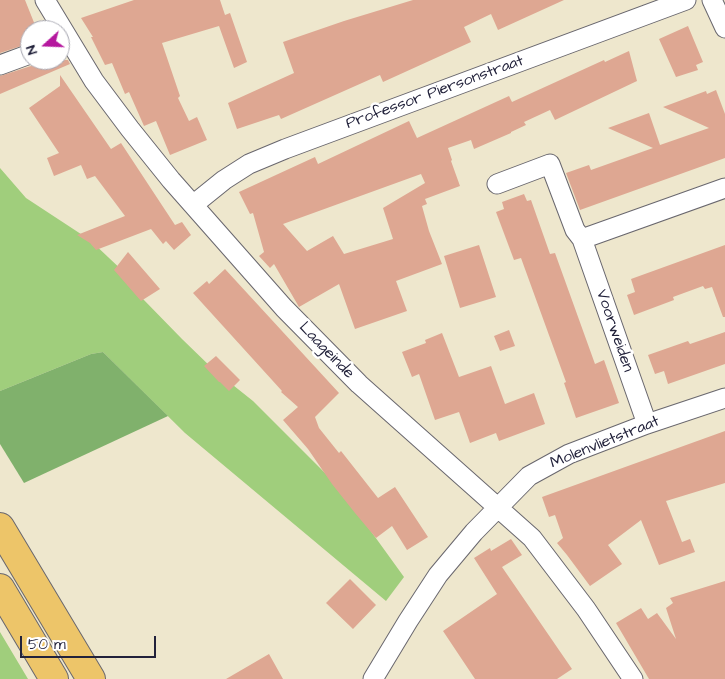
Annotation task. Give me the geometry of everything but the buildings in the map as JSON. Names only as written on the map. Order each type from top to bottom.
[{"type":"highway","points":[[0,527],[90,679]]},
{"type":"highway","points":[[0,588],[54,679]]},
{"type":"street","name":"Laageinde","points":[[45,0],[54,20]]},
{"type":"street","name":"Professor Piersonstraat","points":[[193,205],[224,180],[249,164],[285,149],[686,0]]},
{"type":"street","points":[[712,0],[725,28]]},
{"type":"street","name":"Laageinde","points":[[70,49],[130,129],[193,205],[284,308],[359,384],[532,538],[586,609],[632,679]]},
{"type":"street","points":[[0,65],[20,58]]},
{"type":"street","name":"Voorweiden","points":[[497,184],[550,164],[575,230],[582,239],[647,424]]},
{"type":"street","points":[[582,239],[725,188]]},
{"type":"street","name":"Molenvlietstraat","points":[[373,679],[438,576],[474,532],[529,476],[569,454],[647,424],[725,398]]},
{"type":"green space","points":[[0,168],[26,198],[90,240],[126,274],[143,299],[182,339],[214,370],[253,401],[339,487],[404,577],[386,601],[185,433],[103,352],[91,354],[0,391]]},
{"type":"green space","points":[[103,352],[168,416],[24,483],[0,444],[0,391],[91,354]]},
{"type":"green space","points":[[0,632],[28,679],[0,679]]}]
